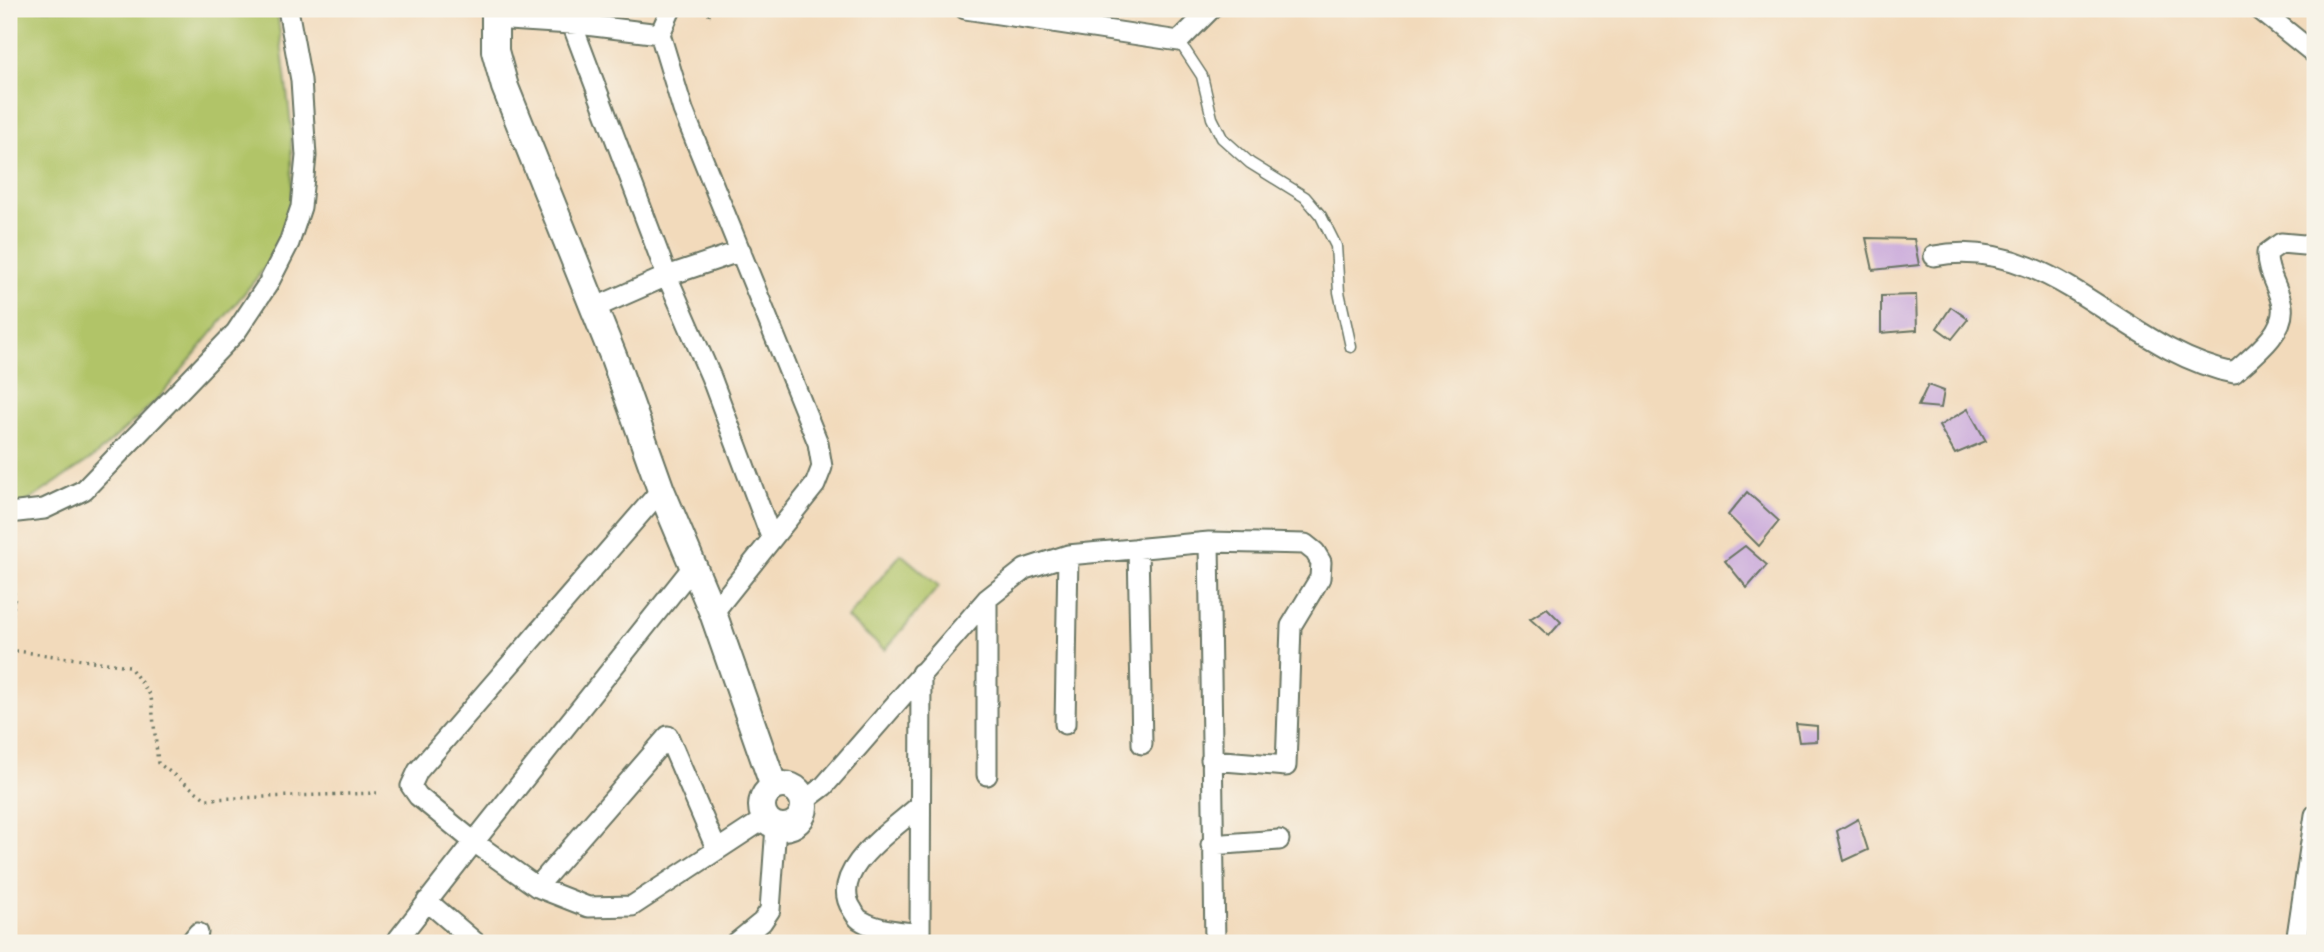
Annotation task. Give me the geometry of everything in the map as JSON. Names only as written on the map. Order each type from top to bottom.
[{"type":"street","points":[[9,513],[44,509],[84,490],[236,332],[268,284],[289,243],[301,206],[306,156],[301,80],[288,9]]},
{"type":"street","points":[[671,9],[660,34],[683,110],[818,443],[822,467],[815,485],[713,613]]},
{"type":"street","points":[[965,9],[1179,41],[1211,9]]},
{"type":"street","points":[[2259,9],[2315,54]]},
{"type":"street","points":[[660,34],[583,19],[494,14],[495,51],[505,87],[594,308],[661,490],[713,613],[774,787]]},
{"type":"street","points":[[583,19],[667,276],[711,377],[771,537]]},
{"type":"street","points":[[1934,256],[1985,253],[2010,258],[2078,290],[2133,330],[2216,369],[2234,373],[2265,345],[2280,321],[2282,307],[2266,266],[2267,253],[2281,243],[2315,246]]},
{"type":"street","points":[[594,308],[667,276],[741,251]]},
{"type":"street","points":[[661,490],[418,771],[411,786],[418,796],[474,842],[537,887],[588,907],[632,905],[716,848],[771,822],[796,823],[804,809],[804,801],[795,788],[789,785],[774,787],[764,797],[762,811],[771,822],[773,901],[762,922],[736,943]]},
{"type":"street","points":[[1209,542],[1211,845],[1215,943]]},
{"type":"street","points":[[804,801],[824,786],[987,599],[1025,569],[1068,555],[1138,548],[1209,542],[1305,544],[1315,552],[1321,562],[1320,578],[1292,626],[1286,766],[1211,760]]},
{"type":"street","points":[[1138,548],[1142,744]]},
{"type":"street","points":[[1065,724],[1068,555]]},
{"type":"street","points":[[395,943],[692,568]]},
{"type":"street","points":[[987,599],[987,775]]},
{"type":"street","points":[[919,806],[865,854],[849,872],[844,888],[846,901],[859,920],[920,939],[921,673]]},
{"type":"street","points":[[537,887],[668,736],[716,848]]},
{"type":"street","points":[[2296,943],[2315,816]]},
{"type":"street","points":[[1211,845],[1279,840]]},
{"type":"street","points":[[427,901],[476,943]]},
{"type":"lane","points":[[1179,41],[1202,76],[1212,118],[1222,138],[1250,163],[1305,197],[1321,216],[1336,246],[1339,292],[1351,347]]},
{"type":"path","points":[[709,16],[710,9]]},
{"type":"path","points":[[9,587],[15,595],[9,639]]},
{"type":"path","points":[[9,650],[128,666],[151,696],[158,763],[206,799],[377,793]]},
{"type":"green space","points":[[9,9],[277,9],[291,125],[292,209],[273,258],[159,398],[95,456],[9,514]]},
{"type":"green space","points":[[901,554],[939,586],[885,650],[847,618]]},
{"type":"building","points":[[1866,238],[1914,239],[1919,265],[1873,270]]},
{"type":"building","points":[[1916,295],[1917,330],[1881,333],[1881,296]]},
{"type":"building","points":[[1951,307],[1968,319],[1952,339],[1937,328]]},
{"type":"building","points":[[1928,385],[1944,391],[1941,408],[1918,406]]},
{"type":"building","points":[[1968,409],[1986,441],[1955,454],[1939,426]]},
{"type":"building","points":[[1747,492],[1779,521],[1759,546],[1728,515]]},
{"type":"building","points":[[1745,546],[1767,565],[1747,588],[1725,561]]},
{"type":"building","points":[[1547,608],[1561,622],[1549,636],[1530,619]]},
{"type":"building","points":[[1796,724],[1817,726],[1817,741],[1799,742]]},
{"type":"building","points":[[1858,819],[1868,850],[1844,861],[1837,831]]}]
